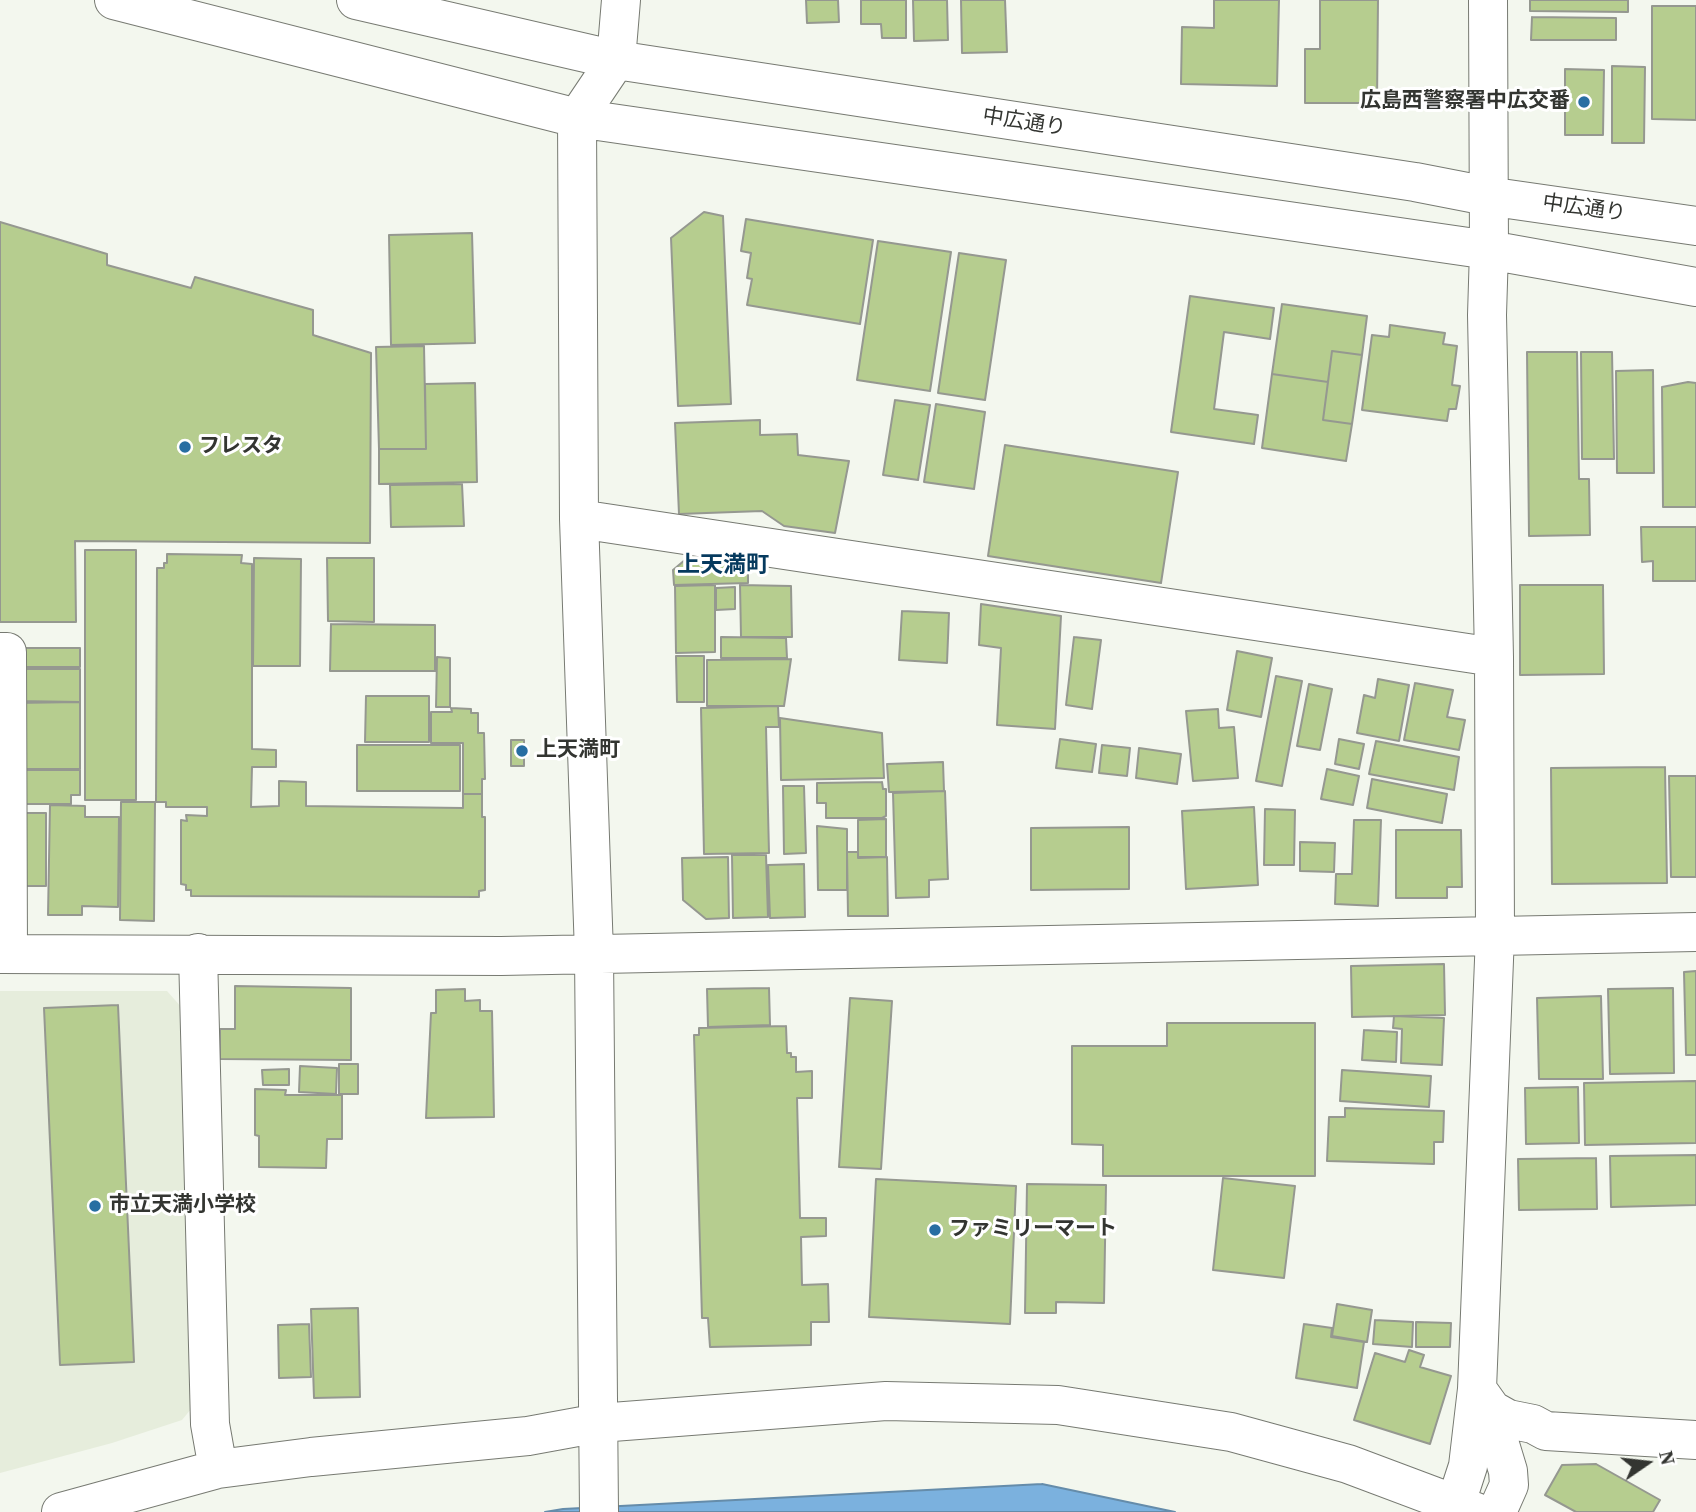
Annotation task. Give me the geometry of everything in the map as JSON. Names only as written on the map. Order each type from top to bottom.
[{"type":"street","points":[[114,0],[577,118],[1489,250],[1696,287]]},
{"type":"street","name":"中広通り","points":[[356,0],[616,60],[1696,226]]},
{"type":"street","points":[[599,1506],[594,953],[579,519],[577,118],[616,60],[621,0]]},
{"type":"street","points":[[61,1512],[218,1469],[528,1436],[599,1423],[886,1401],[1058,1405],[1157,1419],[1266,1441],[1348,1464],[1466,1507],[1477,1389],[1495,935],[1494,657],[1487,315],[1488,0]]},
{"type":"street","points":[[579,519],[1494,657]]},
{"type":"street","points":[[0,652],[7,652],[4,954],[501,956],[1696,932]]},
{"type":"street","points":[[198,953],[211,1424],[218,1469]]},
{"type":"street","points":[[1477,1389],[1492,1410],[1508,1419],[1533,1424],[1546,1431],[1696,1440]]},
{"type":"street","points":[[1477,1389],[1494,1428],[1508,1471],[1509,1485],[1497,1512]]},
{"type":"street","points":[[1508,1471],[1516,1456],[1546,1431]]},
{"type":"shaded area","name":"市立天満小学校","points":[[0,991],[167,991],[183,1009],[196,1403],[182,1420],[112,1443],[0,1473]]},
{"type":"water","points":[[1042,1484],[1175,1512],[545,1512],[563,1509]]},
{"type":"building","points":[[806,0],[838,0],[839,22],[807,23]]},
{"type":"building","points":[[861,0],[906,0],[906,38],[882,38],[881,24],[861,24]]},
{"type":"building","points":[[913,0],[947,0],[948,40],[914,41]]},
{"type":"building","points":[[961,0],[1005,0],[1007,52],[962,53]]},
{"type":"building","points":[[1214,0],[1279,0],[1277,86],[1181,84],[1182,27],[1214,28]]},
{"type":"building","points":[[1320,0],[1378,0],[1377,103],[1305,103],[1305,49],[1320,49]]},
{"type":"building","points":[[1530,0],[1628,0],[1628,12],[1530,11]]},
{"type":"building","points":[[1652,6],[1696,6],[1696,120],[1652,119]]},
{"type":"building","points":[[1532,17],[1616,18],[1616,40],[1531,40]]},
{"type":"building","points":[[1612,66],[1645,67],[1644,143],[1612,143]]},
{"type":"building","points":[[1565,69],[1604,70],[1603,135],[1565,135]]},
{"type":"building","points":[[704,212],[723,216],[731,404],[678,406],[671,238]]},
{"type":"building","points":[[746,219],[873,240],[860,324],[747,305],[752,279],[747,278],[751,253],[741,251]]},
{"type":"building","name":"フレスタ","points":[[0,222],[107,254],[107,265],[191,288],[195,277],[313,310],[313,335],[371,353],[370,543],[75,541],[76,622],[0,622]]},
{"type":"building","points":[[472,233],[475,343],[391,345],[389,235]]},
{"type":"building","points":[[878,241],[951,252],[930,391],[857,380]]},
{"type":"building","points":[[959,253],[1006,260],[985,400],[938,393]]},
{"type":"building","points":[[1190,296],[1274,308],[1270,339],[1224,332],[1214,409],[1258,415],[1254,444],[1171,432]]},
{"type":"building","points":[[1282,304],[1367,316],[1362,355],[1332,351],[1328,382],[1272,374]]},
{"type":"building","points":[[1390,325],[1445,333],[1443,344],[1457,346],[1452,385],[1460,386],[1456,409],[1449,409],[1447,421],[1362,410],[1372,335],[1389,337]]},
{"type":"building","points":[[424,346],[426,449],[379,449],[376,347]]},
{"type":"building","points":[[1332,351],[1362,355],[1352,424],[1323,420]]},
{"type":"building","points":[[1527,352],[1577,352],[1579,479],[1589,479],[1590,535],[1529,536]]},
{"type":"building","points":[[1581,352],[1612,352],[1614,459],[1582,459]]},
{"type":"building","points":[[1653,370],[1654,473],[1617,473],[1616,371]]},
{"type":"building","points":[[1272,374],[1328,382],[1323,420],[1352,424],[1346,461],[1262,448]]},
{"type":"building","points":[[475,383],[477,482],[379,484],[379,449],[426,449],[425,384]]},
{"type":"building","points":[[1696,383],[1696,507],[1663,507],[1662,387]]},
{"type":"building","points":[[895,400],[930,405],[918,480],[883,475]]},
{"type":"building","points":[[936,404],[985,412],[974,489],[924,482]]},
{"type":"building","points":[[760,420],[760,435],[797,434],[798,455],[849,461],[835,533],[784,526],[762,511],[679,514],[675,423]]},
{"type":"building","points":[[1005,445],[1178,472],[1161,583],[988,556]]},
{"type":"building","points":[[462,484],[464,526],[391,527],[390,485]]},
{"type":"building","points":[[1641,527],[1696,527],[1696,581],[1653,581],[1653,561],[1642,562]]},
{"type":"building","points":[[85,550],[136,550],[136,800],[85,800]]},
{"type":"building","points":[[167,554],[242,555],[241,563],[252,564],[252,749],[276,750],[276,767],[252,767],[251,807],[279,806],[279,781],[306,782],[306,806],[463,808],[463,794],[482,794],[482,817],[485,817],[485,890],[479,891],[479,897],[191,896],[191,890],[186,890],[186,885],[181,884],[181,820],[187,821],[186,815],[207,816],[207,807],[166,807],[166,802],[156,802],[157,568],[164,568]]},
{"type":"building","points":[[692,554],[748,562],[748,583],[674,585],[673,570]]},
{"type":"building","points":[[254,558],[301,559],[300,666],[253,666]]},
{"type":"building","points":[[327,558],[374,558],[374,622],[328,621]]},
{"type":"building","points":[[715,585],[715,652],[676,653],[675,586]]},
{"type":"building","points":[[740,585],[791,586],[792,637],[741,637]]},
{"type":"building","points":[[1520,585],[1603,585],[1604,674],[1520,675]]},
{"type":"building","points":[[735,587],[735,609],[716,610],[716,588]]},
{"type":"building","points":[[981,604],[1061,616],[1055,729],[997,725],[1001,648],[979,645]]},
{"type":"building","points":[[902,611],[949,613],[947,663],[899,660]]},
{"type":"building","points":[[331,624],[435,625],[435,671],[330,671]]},
{"type":"building","points":[[721,637],[786,638],[787,658],[721,658]]},
{"type":"building","points":[[1074,637],[1101,640],[1092,709],[1066,705]]},
{"type":"building","points":[[16,648],[80,648],[80,667],[16,667]]},
{"type":"building","points":[[1237,651],[1272,658],[1261,717],[1227,710]]},
{"type":"building","points":[[676,656],[704,656],[704,702],[677,702]]},
{"type":"building","points":[[437,657],[450,658],[450,707],[436,707]]},
{"type":"building","points":[[791,659],[784,706],[707,706],[707,660]]},
{"type":"building","points":[[16,669],[80,669],[80,702],[16,701]]},
{"type":"building","points":[[1276,676],[1302,681],[1282,786],[1256,781]]},
{"type":"building","points":[[1378,679],[1409,685],[1399,741],[1357,733],[1364,695],[1375,698]]},
{"type":"building","points":[[1415,683],[1453,690],[1447,717],[1465,720],[1459,750],[1404,740]]},
{"type":"building","points":[[1309,684],[1332,689],[1320,750],[1297,746]]},
{"type":"building","points":[[366,696],[429,696],[429,742],[365,742]]},
{"type":"building","points":[[80,702],[80,769],[15,769],[14,703]]},
{"type":"building","points":[[778,706],[779,727],[766,727],[769,853],[704,854],[701,708]]},
{"type":"building","points":[[451,708],[471,709],[471,713],[478,713],[478,733],[484,733],[485,779],[482,779],[482,794],[463,794],[463,743],[431,743],[431,712],[452,712]]},
{"type":"building","points":[[1218,709],[1219,728],[1234,727],[1238,778],[1193,781],[1186,711]]},
{"type":"building","points":[[780,718],[882,733],[884,778],[781,780]]},
{"type":"building","points":[[1060,739],[1096,744],[1092,772],[1056,768]]},
{"type":"building","points":[[1339,739],[1364,744],[1359,769],[1335,764]]},
{"type":"building","points":[[511,740],[524,740],[524,766],[511,766]]},
{"type":"building","points":[[1376,741],[1459,757],[1454,790],[1369,774]]},
{"type":"building","points":[[357,745],[460,745],[460,791],[357,791]]},
{"type":"building","points":[[1102,745],[1130,748],[1127,776],[1099,773]]},
{"type":"building","points":[[1139,748],[1181,754],[1177,784],[1136,778]]},
{"type":"building","points":[[943,762],[944,791],[889,792],[887,764]]},
{"type":"building","points":[[1665,767],[1667,883],[1552,884],[1551,768]]},
{"type":"building","points":[[1327,769],[1359,776],[1353,805],[1321,799]]},
{"type":"building","points":[[16,770],[80,770],[80,795],[71,795],[71,804],[15,804]]},
{"type":"building","points":[[1669,776],[1696,776],[1696,877],[1671,877]]},
{"type":"building","points":[[1372,779],[1447,794],[1442,823],[1367,808]]},
{"type":"building","points":[[882,782],[883,789],[886,789],[886,816],[882,818],[826,818],[826,803],[817,803],[817,783]]},
{"type":"building","points":[[783,786],[804,786],[806,853],[784,854]]},
{"type":"building","points":[[945,791],[948,879],[929,880],[929,897],[896,898],[893,793]]},
{"type":"building","points":[[121,802],[155,802],[154,921],[120,920]]},
{"type":"building","points":[[50,805],[85,806],[85,817],[119,817],[118,907],[82,906],[82,915],[48,915]]},
{"type":"building","points":[[1254,807],[1258,885],[1186,889],[1182,811]]},
{"type":"building","points":[[1265,809],[1295,810],[1294,865],[1264,865]]},
{"type":"building","points":[[19,813],[46,813],[46,886],[19,886]]},
{"type":"building","points":[[886,819],[886,857],[858,857],[858,820]]},
{"type":"building","points":[[1354,820],[1381,820],[1378,906],[1335,904],[1336,874],[1352,874]]},
{"type":"building","points":[[817,826],[847,829],[847,890],[818,890]]},
{"type":"building","points":[[1129,827],[1129,889],[1031,890],[1031,828]]},
{"type":"building","points":[[1396,830],[1461,830],[1462,887],[1447,887],[1447,898],[1396,898]]},
{"type":"building","points":[[1300,842],[1335,843],[1334,872],[1300,871]]},
{"type":"building","points":[[847,852],[858,852],[858,858],[887,857],[888,916],[848,916]]},
{"type":"building","points":[[732,855],[766,855],[768,917],[733,918]]},
{"type":"building","points":[[728,857],[729,918],[706,919],[683,900],[682,858]]},
{"type":"building","points":[[804,864],[805,917],[770,918],[768,865]]},
{"type":"building","points":[[1444,964],[1445,1015],[1352,1017],[1351,966]]},
{"type":"building","points":[[1696,971],[1696,1055],[1686,1055],[1684,972]]},
{"type":"building","points":[[235,986],[351,988],[351,1060],[220,1059],[220,1029],[235,1029]]},
{"type":"building","points":[[769,988],[770,1025],[708,1027],[707,989]]},
{"type":"building","points":[[1673,988],[1674,1073],[1610,1074],[1608,989]]},
{"type":"building","points":[[465,989],[465,1001],[480,1000],[480,1011],[492,1011],[494,1117],[426,1118],[431,1013],[436,1013],[436,990]]},
{"type":"building","points":[[1601,996],[1603,1079],[1539,1079],[1537,998]]},
{"type":"building","points":[[850,998],[892,1001],[881,1169],[839,1167]]},
{"type":"building","points":[[118,1005],[134,1362],[60,1365],[44,1008]]},
{"type":"building","points":[[1394,1016],[1444,1018],[1442,1065],[1401,1063],[1402,1029],[1393,1028]]},
{"type":"building","points":[[1167,1023],[1315,1023],[1315,1176],[1103,1176],[1103,1145],[1072,1144],[1072,1046],[1167,1046]]},
{"type":"building","points":[[786,1026],[787,1053],[796,1057],[796,1072],[812,1071],[812,1098],[797,1098],[800,1218],[826,1218],[826,1236],[801,1237],[802,1285],[828,1284],[829,1322],[811,1322],[811,1345],[710,1347],[708,1318],[702,1318],[694,1035],[699,1035],[699,1028]]},
{"type":"building","points":[[1364,1030],[1397,1032],[1396,1062],[1362,1060]]},
{"type":"building","points":[[339,1064],[358,1064],[358,1094],[339,1094]]},
{"type":"building","points":[[300,1066],[337,1068],[336,1094],[299,1092]]},
{"type":"building","points":[[289,1069],[289,1085],[263,1085],[262,1070]]},
{"type":"building","points":[[1342,1070],[1431,1076],[1429,1107],[1340,1101]]},
{"type":"building","points":[[1696,1081],[1696,1143],[1585,1145],[1584,1083]]},
{"type":"building","points":[[1578,1087],[1579,1143],[1526,1144],[1525,1088]]},
{"type":"building","points":[[255,1089],[286,1090],[285,1095],[342,1095],[342,1139],[327,1139],[326,1168],[259,1167],[259,1136],[255,1135]]},
{"type":"building","points":[[1345,1108],[1444,1111],[1443,1142],[1434,1142],[1434,1164],[1327,1161],[1329,1117],[1345,1117]]},
{"type":"building","points":[[1696,1155],[1696,1205],[1611,1207],[1610,1156]]},
{"type":"building","points":[[1596,1158],[1597,1209],[1519,1210],[1518,1159]]},
{"type":"building","points":[[1223,1178],[1295,1186],[1284,1278],[1213,1270]]},
{"type":"building","points":[[876,1179],[1016,1186],[1010,1324],[869,1317]]},
{"type":"building","points":[[1027,1184],[1106,1185],[1104,1303],[1056,1302],[1056,1313],[1025,1313]]},
{"type":"building","points":[[1337,1304],[1372,1310],[1367,1342],[1332,1336]]},
{"type":"building","points":[[358,1308],[360,1397],[314,1398],[311,1309]]},
{"type":"building","points":[[1375,1320],[1413,1322],[1412,1347],[1373,1344]]},
{"type":"building","points":[[1416,1322],[1451,1323],[1450,1347],[1416,1347]]},
{"type":"building","points":[[309,1324],[311,1377],[279,1378],[278,1325]]},
{"type":"building","points":[[1304,1324],[1332,1328],[1331,1337],[1364,1342],[1357,1388],[1296,1378]]},
{"type":"building","points":[[1409,1350],[1424,1355],[1420,1367],[1451,1376],[1430,1444],[1354,1420],[1375,1353],[1405,1362]]},
{"type":"building","points":[[1596,1464],[1660,1500],[1653,1512],[1576,1512],[1545,1495],[1562,1465]]},
{"type":"place","name":"広島西警察署中広交番","points":[[1584,102]]},
{"type":"place","name":"フレスタ","points":[[185,447]]},
{"type":"place","name":"上天満町","points":[[522,751]]},
{"type":"place","name":"市立天満小学校","points":[[95,1206]]},
{"type":"place","name":"ファミリーマート","points":[[935,1230]]},
{"type":"district","name":"上天満町","points":[[723,566]]}]
